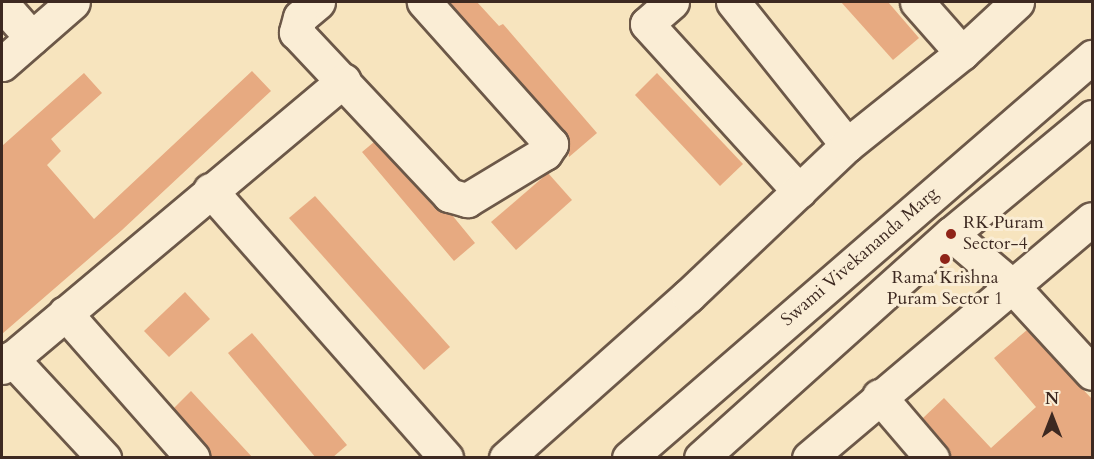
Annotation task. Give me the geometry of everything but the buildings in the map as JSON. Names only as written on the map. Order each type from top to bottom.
[{"type":"street","points":[[2,64],[73,2]]},
{"type":"street","points":[[318,2],[300,17],[296,32],[457,200],[474,198],[545,153],[551,144],[424,2]]},
{"type":"street","points":[[672,2],[647,24],[799,190]]},
{"type":"street","points":[[733,2],[847,145]]},
{"type":"street","points":[[917,2],[962,52]]},
{"type":"street","points":[[507,458],[688,296],[847,145],[962,52],[1017,2]]},
{"type":"street","points":[[2,4],[32,38]]},
{"type":"street","name":"Swami Vivekananda Marg","points":[[629,458],[1092,57]]},
{"type":"street","points":[[104,458],[6,362],[344,80]]},
{"type":"street","points":[[701,458],[951,234],[1092,117]]},
{"type":"street","points":[[210,190],[446,458]]},
{"type":"street","points":[[814,456],[879,396],[1012,286],[1090,227]]},
{"type":"street","points":[[951,234],[1012,286],[1092,373]]},
{"type":"street","points":[[65,313],[193,458]]},
{"type":"street","points":[[879,396],[932,458]]},
{"type":"place","name":"RK Puram Sector-4","points":[[951,234]]},
{"type":"place","name":"Rama Krishna Puram Sector 1","points":[[945,259]]}]
